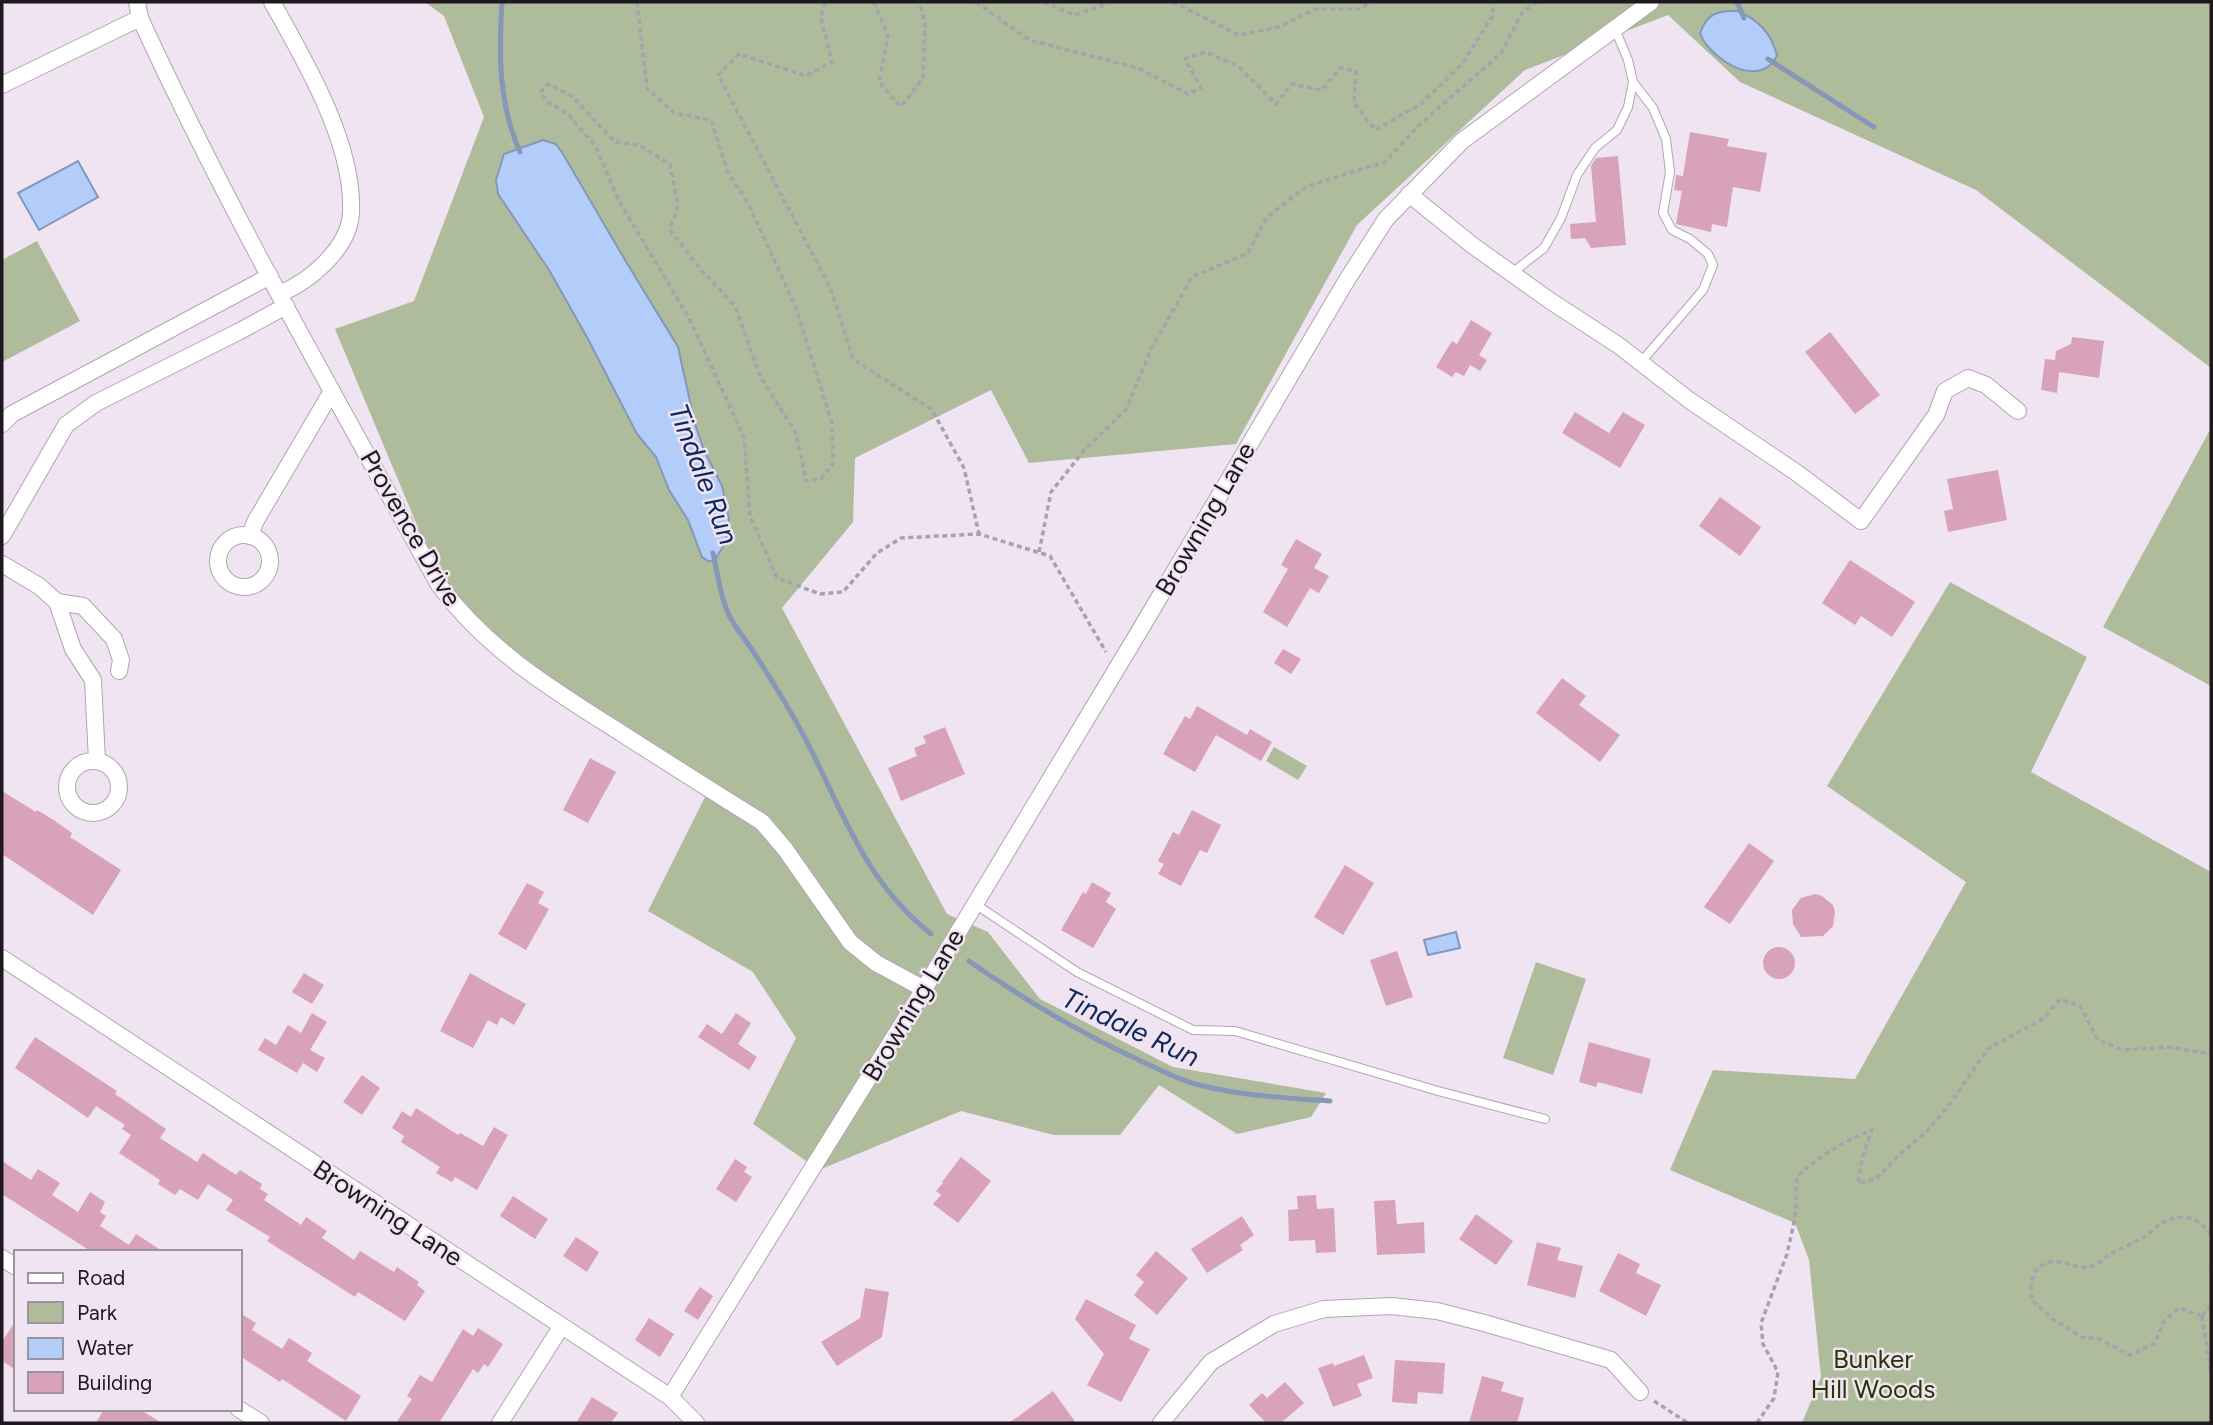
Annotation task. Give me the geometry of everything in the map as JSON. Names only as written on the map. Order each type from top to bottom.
[{"type":"street","points":[[2,536],[66,425],[96,403],[238,332],[321,269],[340,243],[351,215],[349,180],[336,133],[312,74],[272,2]]},
{"type":"street","name":"Browning Lane","points":[[2,958],[670,1397],[924,989],[1345,283],[1386,219],[1462,141],[1651,2]]},
{"type":"street","points":[[2,85],[139,10]]},
{"type":"street","name":"Provence Drive","points":[[139,10],[186,115],[270,276],[439,585],[461,615],[506,655],[564,699],[762,822],[785,849],[850,942],[876,962],[924,989]]},
{"type":"street","points":[[1409,194],[1512,273],[1618,345],[1689,400],[1797,473],[1861,522],[1936,415],[1945,391],[1968,378],[1986,385],[2018,411]]},
{"type":"street","points":[[2,424],[12,414],[270,276]]},
{"type":"street","points":[[250,536],[255,522],[332,391]]},
{"type":"street","points":[[2,564],[39,586],[57,603],[73,649],[93,680],[97,761]]},
{"type":"street","points":[[57,603],[83,606],[114,639],[121,660],[118,671]]},
{"type":"street","points":[[1161,1423],[1211,1363],[1275,1324],[1324,1309],[1349,1307],[1391,1306],[1437,1311],[1611,1360],[1640,1392]]},
{"type":"street","points":[[500,1423],[561,1327]]},
{"type":"street","points":[[670,1397],[696,1423]]},
{"type":"street","points":[[242,1411],[261,1423]]},
{"type":"lane","points":[[1512,273],[1544,248],[1561,218],[1577,175],[1595,148],[1617,130],[1628,107],[1633,82],[1628,60],[1615,29]]},
{"type":"lane","points":[[1633,82],[1653,108],[1665,139],[1670,172],[1663,214],[1672,230],[1690,239],[1708,254],[1713,265],[1703,290],[1641,362]]},
{"type":"lane","points":[[975,904],[1077,972],[1193,1030],[1235,1031],[1438,1091],[1545,1119]]},
{"type":"path","points":[[637,2],[647,88],[674,113],[711,120],[728,172],[749,205],[796,308],[832,423],[833,464],[821,479],[806,481],[796,433],[760,376],[735,306],[702,271],[670,230],[678,205],[670,164],[639,145],[615,142],[572,96],[548,84],[540,93],[547,102],[567,113],[595,145],[619,201],[689,317],[744,438],[750,516],[777,578],[820,594],[842,592],[877,553],[901,538],[979,534],[1050,556],[1116,669]]},
{"type":"path","points":[[825,2],[821,18],[832,62],[806,76],[739,54],[718,75],[831,289],[853,359],[932,410],[964,468],[979,534]]},
{"type":"path","points":[[874,2],[888,36],[879,82],[901,107],[923,78],[925,23],[919,2]]},
{"type":"path","points":[[976,2],[1029,40],[1138,68],[1188,94],[1201,88],[1185,59],[1205,52],[1238,66],[1276,104],[1291,84],[1322,90],[1340,68],[1356,71],[1354,103],[1375,130],[1421,104],[1462,64],[1494,14],[1491,2]]},
{"type":"path","points":[[1044,2],[1074,15],[1102,6],[1104,2]]},
{"type":"path","points":[[1173,2],[1239,35],[1279,27],[1315,9],[1360,9],[1370,2]]},
{"type":"path","points":[[1039,552],[1051,492],[1086,448],[1126,410],[1151,349],[1192,277],[1248,253],[1266,218],[1307,186],[1385,162],[1418,126],[1501,53],[1522,13],[1536,2]]},
{"type":"path","points":[[1757,1423],[1774,1398],[1778,1373],[1763,1345],[1761,1323],[1787,1254],[1796,1218],[1797,1176],[1825,1153],[1872,1130],[1862,1158],[1858,1183],[1876,1179],[1927,1132],[1988,1049],[2044,1018],[2060,999],[2080,1006],[2098,1040],[2111,1045],[2124,1049],[2168,1047],[2211,1054]]},
{"type":"path","points":[[2202,1316],[2179,1308],[2164,1321],[2155,1343],[2130,1355],[2099,1339],[2081,1337],[2051,1318],[2032,1300],[2031,1281],[2040,1266],[2057,1261],[2079,1268],[2094,1266],[2145,1236],[2164,1221],[2180,1216],[2196,1221],[2208,1229],[2211,1236]]},
{"type":"path","points":[[2202,1316],[2211,1306]]},
{"type":"path","points":[[2202,1316],[2211,1374]]},
{"type":"path","points":[[1640,1392],[1688,1423]]},
{"type":"green space","points":[[425,2],[2211,2],[2211,368],[1976,190],[1740,82],[1668,15],[1525,70],[1357,225],[1236,444],[1029,463],[991,390],[855,458],[853,522],[782,608],[947,914],[988,932],[1040,999],[1173,1067],[1326,1093],[1311,1117],[1237,1134],[1159,1085],[1120,1135],[1054,1135],[961,1111],[819,1170],[753,1124],[796,1038],[753,972],[648,911],[710,787],[452,609],[335,329],[414,301],[484,117],[444,16]]},
{"type":"green space","points":[[37,241],[80,321],[2,362],[2,260]]},
{"type":"green space","points":[[2211,428],[2211,686],[2103,627]]},
{"type":"green space","name":"Bunker Hill Woods","points":[[1950,582],[2087,657],[2031,772],[2211,872],[2211,1423],[1802,1423],[1821,1377],[1809,1260],[1795,1223],[1670,1170],[1713,1070],[1855,1079],[1966,882],[1827,786]]},
{"type":"green space","points":[[1274,747],[1307,766],[1298,780],[1266,761]]},
{"type":"green space","points":[[1536,962],[1586,979],[1553,1075],[1503,1058]]},
{"type":"water","points":[[1724,11],[1737,11],[1758,23],[1772,41],[1777,56],[1766,68],[1752,71],[1734,66],[1716,55],[1703,40],[1700,33],[1710,17]]},
{"type":"water","points":[[543,140],[556,144],[563,154],[678,347],[695,424],[704,450],[722,486],[729,519],[726,542],[714,561],[702,557],[688,520],[669,490],[656,457],[637,434],[549,270],[498,194],[496,180],[504,154]]},
{"type":"water","points":[[78,161],[98,197],[39,230],[18,193]]},
{"type":"water","points":[[1456,932],[1460,948],[1428,955],[1424,940]]},
{"type":"building","points":[[1690,132],[1729,139],[1727,146],[1767,153],[1760,192],[1733,187],[1727,227],[1712,224],[1711,232],[1676,224],[1682,191],[1674,190],[1676,175],[1683,176]]},
{"type":"building","points":[[1618,156],[1626,245],[1591,248],[1585,238],[1571,239],[1570,224],[1596,222],[1591,166],[1596,158]]},
{"type":"building","points":[[1471,320],[1492,333],[1479,355],[1487,360],[1480,371],[1470,365],[1464,376],[1456,372],[1452,377],[1436,367],[1452,341],[1457,344]]},
{"type":"building","points":[[1830,332],[1880,395],[1855,414],[1805,352]]},
{"type":"building","points":[[2072,337],[2104,341],[2099,378],[2059,372],[2057,393],[2041,390],[2045,359],[2055,360],[2056,351],[2071,344]]},
{"type":"building","points":[[1575,412],[1609,433],[1623,412],[1645,425],[1620,468],[1562,433]]},
{"type":"building","points":[[1998,470],[2007,520],[1948,532],[1944,511],[1953,509],[1947,479]]},
{"type":"building","points":[[1720,497],[1761,527],[1740,556],[1699,526]]},
{"type":"building","points":[[1296,539],[1322,554],[1314,568],[1329,576],[1319,593],[1310,588],[1287,627],[1263,612],[1288,569],[1281,565]]},
{"type":"building","points":[[1850,560],[1915,602],[1892,637],[1861,616],[1855,625],[1822,603]]},
{"type":"building","points":[[1283,649],[1301,659],[1291,674],[1274,663]]},
{"type":"building","points":[[1562,678],[1586,696],[1579,705],[1620,735],[1600,762],[1536,713]]},
{"type":"building","points":[[1197,706],[1247,735],[1250,729],[1272,742],[1261,761],[1216,735],[1195,772],[1163,754],[1185,716],[1190,719]]},
{"type":"building","points":[[945,727],[965,774],[901,801],[888,768],[917,756],[914,748],[926,743],[923,736]]},
{"type":"building","points":[[590,758],[616,772],[588,823],[563,810]]},
{"type":"building","points":[[2,791],[52,819],[72,833],[70,837],[121,870],[93,915],[2,854]]},
{"type":"building","points":[[1192,810],[1221,825],[1207,853],[1200,850],[1181,886],[1158,874],[1164,864],[1158,861],[1173,832],[1179,835]]},
{"type":"building","points":[[1749,843],[1774,861],[1730,924],[1704,907]]},
{"type":"building","points":[[1345,865],[1374,883],[1343,935],[1314,917]]},
{"type":"building","points":[[1092,882],[1111,893],[1106,902],[1116,909],[1093,948],[1061,930],[1083,892],[1086,894]]},
{"type":"building","points":[[527,883],[544,892],[538,903],[549,909],[526,950],[498,934]]},
{"type":"building","points":[[1815,894],[1833,905],[1833,926],[1823,936],[1801,937],[1793,924],[1792,910],[1801,898]]},
{"type":"building","points":[[1779,947],[1790,952],[1795,963],[1790,974],[1779,979],[1768,974],[1763,963],[1768,952]]},
{"type":"building","points":[[1397,951],[1413,997],[1386,1006],[1370,960]]},
{"type":"building","points":[[304,973],[324,985],[312,1004],[292,992]]},
{"type":"building","points":[[470,973],[526,1004],[514,1025],[501,1017],[497,1025],[488,1020],[473,1048],[440,1031]]},
{"type":"building","points":[[312,1013],[327,1022],[310,1050],[325,1058],[317,1072],[303,1063],[297,1073],[258,1050],[265,1038],[276,1045],[288,1025],[301,1033]]},
{"type":"building","points":[[736,1013],[751,1023],[738,1044],[757,1057],[749,1070],[698,1037],[707,1024],[722,1034]]},
{"type":"building","points":[[35,1037],[117,1091],[115,1094],[166,1129],[160,1138],[197,1162],[203,1153],[236,1175],[240,1170],[262,1184],[260,1189],[268,1194],[264,1200],[301,1225],[306,1217],[327,1231],[322,1238],[354,1260],[360,1251],[394,1272],[397,1267],[419,1282],[417,1285],[425,1291],[405,1321],[358,1292],[355,1297],[267,1241],[270,1237],[226,1210],[233,1200],[208,1184],[198,1200],[180,1189],[175,1195],[158,1184],[160,1180],[119,1153],[131,1135],[122,1129],[125,1125],[96,1106],[88,1118],[15,1068]]},
{"type":"building","points":[[1589,1042],[1651,1059],[1642,1094],[1598,1082],[1596,1087],[1579,1082]]},
{"type":"building","points":[[362,1075],[380,1088],[362,1115],[343,1102]]},
{"type":"building","points":[[416,1108],[458,1135],[460,1133],[483,1146],[494,1127],[508,1135],[477,1190],[455,1177],[452,1182],[436,1173],[440,1167],[401,1142],[404,1136],[392,1128],[402,1111],[411,1117]]},
{"type":"building","points":[[961,1157],[991,1181],[958,1223],[933,1204],[941,1195],[936,1191]]},
{"type":"building","points":[[735,1159],[747,1167],[744,1172],[752,1177],[736,1202],[716,1189]]},
{"type":"building","points":[[2,1161],[31,1180],[38,1169],[60,1183],[52,1195],[78,1212],[90,1192],[105,1202],[100,1212],[106,1216],[100,1226],[129,1245],[136,1234],[161,1250],[89,1250],[2,1194]]},
{"type":"building","points":[[1316,1195],[1317,1209],[1334,1208],[1336,1252],[1316,1253],[1315,1240],[1289,1241],[1288,1210],[1298,1209],[1297,1196]]},
{"type":"building","points":[[513,1196],[548,1219],[535,1239],[500,1216]]},
{"type":"building","points":[[1395,1200],[1397,1224],[1424,1222],[1425,1253],[1377,1255],[1374,1201]]},
{"type":"building","points":[[1476,1214],[1513,1241],[1496,1265],[1459,1239]]},
{"type":"building","points":[[1242,1216],[1254,1235],[1240,1245],[1243,1250],[1207,1273],[1191,1249]]},
{"type":"building","points":[[576,1237],[599,1252],[587,1272],[563,1256]]},
{"type":"building","points":[[1537,1242],[1561,1248],[1557,1260],[1583,1266],[1575,1298],[1527,1285]]},
{"type":"building","points":[[1156,1251],[1188,1278],[1157,1315],[1134,1295],[1144,1282],[1136,1275]]},
{"type":"building","points":[[1618,1253],[1640,1264],[1636,1273],[1661,1285],[1646,1316],[1599,1291]]},
{"type":"building","points":[[700,1287],[713,1296],[698,1320],[684,1311]]},
{"type":"building","points":[[865,1288],[889,1292],[882,1337],[837,1366],[821,1342],[860,1318]]},
{"type":"building","points":[[1086,1299],[1136,1325],[1129,1339],[1150,1349],[1121,1402],[1087,1385],[1104,1354],[1075,1319]]},
{"type":"building","points":[[242,1314],[256,1323],[252,1330],[282,1349],[289,1338],[312,1353],[307,1361],[361,1396],[346,1421],[282,1379],[280,1382],[242,1357]]},
{"type":"building","points":[[649,1318],[674,1334],[660,1357],[635,1340]]},
{"type":"building","points":[[14,1323],[14,1369],[2,1361],[2,1342]]},
{"type":"building","points":[[478,1328],[503,1344],[488,1367],[484,1364],[478,1373],[473,1369],[439,1423],[396,1423],[412,1399],[407,1396],[420,1375],[432,1382],[463,1329],[473,1336]]},
{"type":"building","points":[[1364,1355],[1373,1378],[1357,1384],[1362,1396],[1333,1407],[1318,1368],[1333,1363],[1334,1366]]},
{"type":"building","points":[[1395,1360],[1445,1363],[1443,1394],[1418,1392],[1417,1404],[1392,1402]]},
{"type":"building","points":[[1482,1376],[1504,1382],[1501,1391],[1524,1398],[1517,1423],[1469,1423]]},
{"type":"building","points":[[1285,1382],[1304,1403],[1281,1423],[1266,1423],[1249,1405],[1262,1393],[1267,1398]]},
{"type":"building","points":[[1053,1391],[1076,1423],[1009,1423]]},
{"type":"building","points":[[592,1397],[618,1413],[611,1423],[576,1423]]},
{"type":"building","points":[[103,1411],[142,1411],[162,1423],[96,1423]]},
{"type":"waterway","name":"Tindale Run","points":[[502,2],[500,40],[504,96],[507,115],[520,152]]},
{"type":"waterway","points":[[1737,2],[1744,18]]},
{"type":"waterway","points":[[1768,59],[1874,127]]},
{"type":"waterway","name":"Tindale Run","points":[[713,553],[727,611],[799,727],[857,844],[888,891],[931,934]]},
{"type":"waterway","name":"Tindale Run","points":[[969,961],[1030,1002],[1073,1026],[1179,1078],[1235,1092],[1330,1101]]}]
